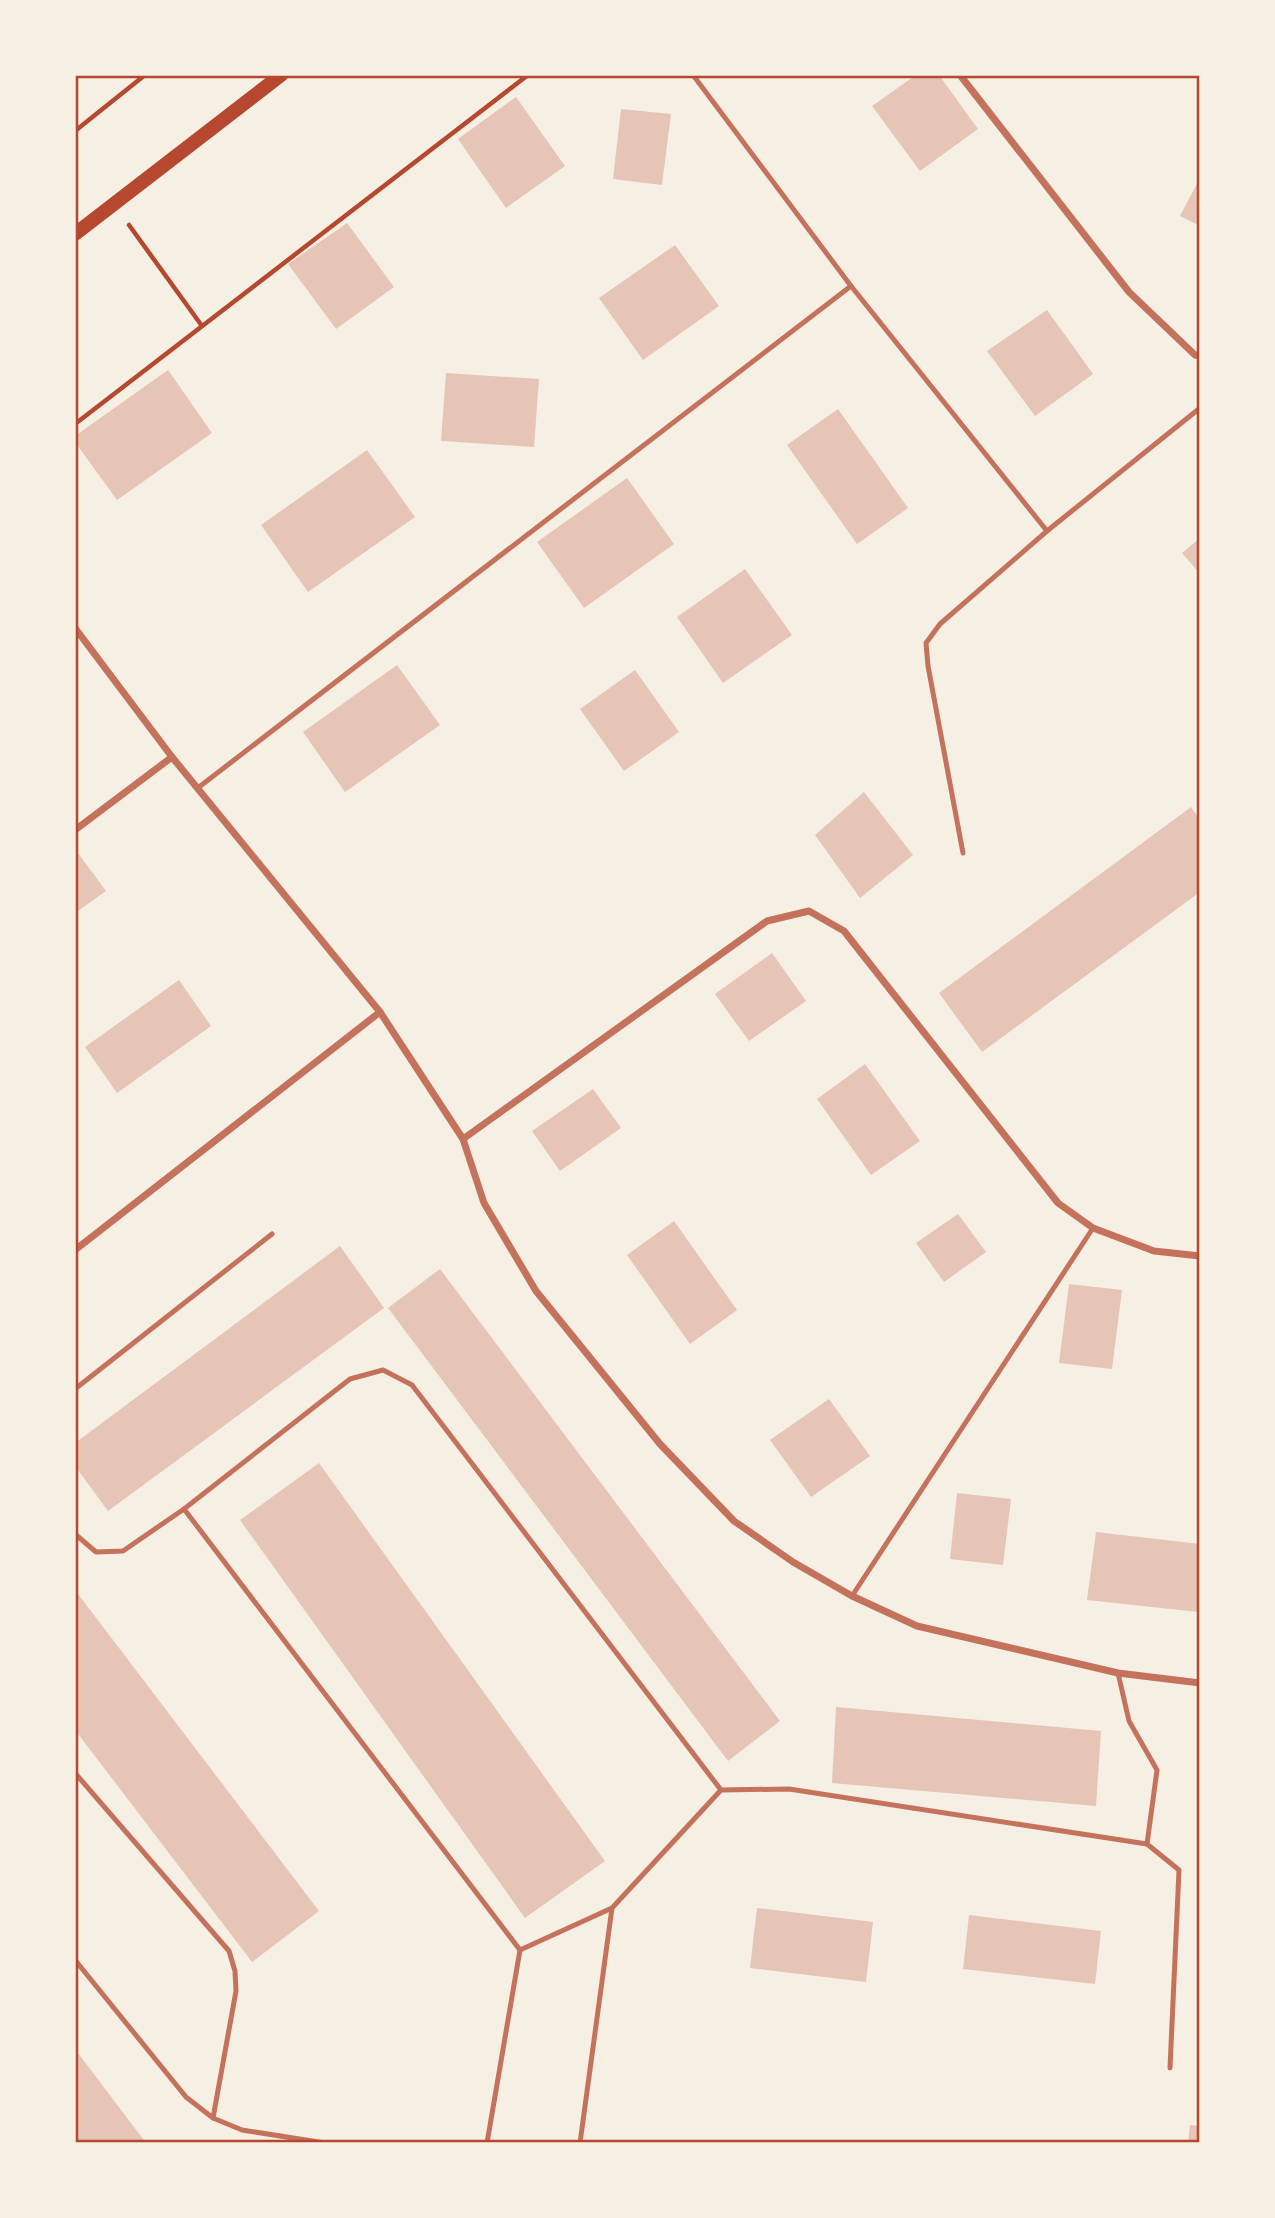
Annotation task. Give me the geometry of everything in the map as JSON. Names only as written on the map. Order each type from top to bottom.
[{"type":"main road","points":[[75,234],[281,75]]},
{"type":"street","points":[[960,75],[1129,292],[1195,355],[1200,356]]},
{"type":"street","points":[[75,628],[172,757],[380,1012],[463,1139],[484,1203],[536,1291],[660,1444],[734,1521],[793,1562],[852,1596],[917,1626],[1118,1673],[1200,1683]]},
{"type":"street","points":[[75,830],[172,757]]},
{"type":"street","points":[[463,1139],[766,921],[809,911],[844,931],[1058,1203],[1093,1228],[1154,1251],[1200,1256]]},
{"type":"street","points":[[75,1250],[380,1012]]},
{"type":"lane","points":[[693,75],[851,286],[1048,531]]},
{"type":"lane","points":[[199,787],[851,286]]},
{"type":"lane","points":[[963,853],[926,643],[940,624],[1048,531],[1200,408]]},
{"type":"lane","points":[[852,1596],[1093,1228]]},
{"type":"lane","points":[[75,1389],[271,1234]]},
{"type":"lane","points":[[75,1534],[96,1552],[123,1551],[184,1509],[350,1379],[383,1370],[412,1385],[721,1790]]},
{"type":"lane","points":[[184,1509],[520,1950],[487,2143]]},
{"type":"lane","points":[[1118,1673],[1129,1721],[1157,1770],[1147,1844]]},
{"type":"lane","points":[[75,1773],[229,1951],[235,1971],[236,1991],[213,2118]]},
{"type":"lane","points":[[520,1950],[612,1908],[721,1790],[789,1789],[1147,1844],[1179,1870],[1170,2068]]},
{"type":"lane","points":[[580,2143],[612,1908]]},
{"type":"lane","points":[[75,1960],[186,2098],[213,2118],[242,2130],[324,2143]]},
{"type":"path","points":[[75,131],[145,75]]},
{"type":"path","points":[[75,424],[528,75]]},
{"type":"path","points":[[114,204],[202,326]]},
{"type":"building","points":[[916,75],[939,75],[978,129],[920,171],[872,106]]},
{"type":"building","points":[[516,97],[565,166],[506,208],[458,139]]},
{"type":"building","points":[[621,109],[671,114],[662,185],[613,179]]},
{"type":"building","points":[[1200,178],[1200,226],[1180,216]]},
{"type":"building","points":[[347,223],[394,287],[336,329],[288,264]]},
{"type":"building","points":[[675,245],[719,306],[643,360],[599,298]]},
{"type":"building","points":[[1047,310],[1093,374],[1035,416],[987,351]]},
{"type":"building","points":[[168,370],[212,433],[117,500],[75,442],[75,436]]},
{"type":"building","points":[[446,373],[539,379],[534,447],[441,441]]},
{"type":"building","points":[[838,409],[908,508],[857,544],[787,445]]},
{"type":"building","points":[[367,450],[415,517],[308,592],[261,525]]},
{"type":"building","points":[[627,478],[674,544],[584,608],[537,542]]},
{"type":"building","points":[[1200,538],[1200,574],[1182,553]]},
{"type":"building","points":[[745,569],[792,635],[723,683],[677,617]]},
{"type":"building","points":[[397,665],[440,725],[345,792],[303,732]]},
{"type":"building","points":[[635,670],[679,732],[624,771],[580,709]]},
{"type":"building","points":[[864,792],[913,855],[860,898],[815,835]]},
{"type":"building","points":[[1191,807],[1200,820],[1200,892],[982,1052],[939,993]]},
{"type":"building","points":[[75,849],[106,891],[75,913]]},
{"type":"building","points":[[772,953],[806,1001],[749,1041],[715,994]]},
{"type":"building","points":[[179,980],[211,1026],[117,1093],[85,1047]]},
{"type":"building","points":[[865,1064],[920,1141],[871,1175],[817,1099]]},
{"type":"building","points":[[593,1089],[621,1128],[560,1171],[532,1131]]},
{"type":"building","points":[[958,1214],[986,1252],[944,1282],[916,1243]]},
{"type":"building","points":[[674,1221],[737,1310],[690,1344],[627,1255]]},
{"type":"building","points":[[340,1246],[384,1308],[108,1511],[75,1466],[75,1443]]},
{"type":"building","points":[[440,1269],[780,1721],[728,1761],[388,1308]]},
{"type":"building","points":[[1069,1284],[1122,1290],[1112,1369],[1059,1363]]},
{"type":"building","points":[[829,1399],[870,1456],[811,1497],[770,1440]]},
{"type":"building","points":[[319,1463],[605,1861],[525,1918],[240,1520]]},
{"type":"building","points":[[957,1493],[1011,1499],[1003,1565],[950,1559]]},
{"type":"building","points":[[1096,1532],[1200,1544],[1198,1612],[1087,1600]]},
{"type":"building","points":[[75,1590],[319,1911],[252,1962],[75,1730]]},
{"type":"building","points":[[836,1707],[1101,1731],[1096,1806],[832,1783]]},
{"type":"building","points":[[757,1908],[873,1922],[866,1982],[750,1968]]},
{"type":"building","points":[[969,1915],[1101,1931],[1095,1984],[963,1969]]},
{"type":"building","points":[[75,2049],[146,2143],[75,2143]]},
{"type":"building","points":[[1190,2125],[1200,2126],[1200,2143],[1188,2143]]}]
